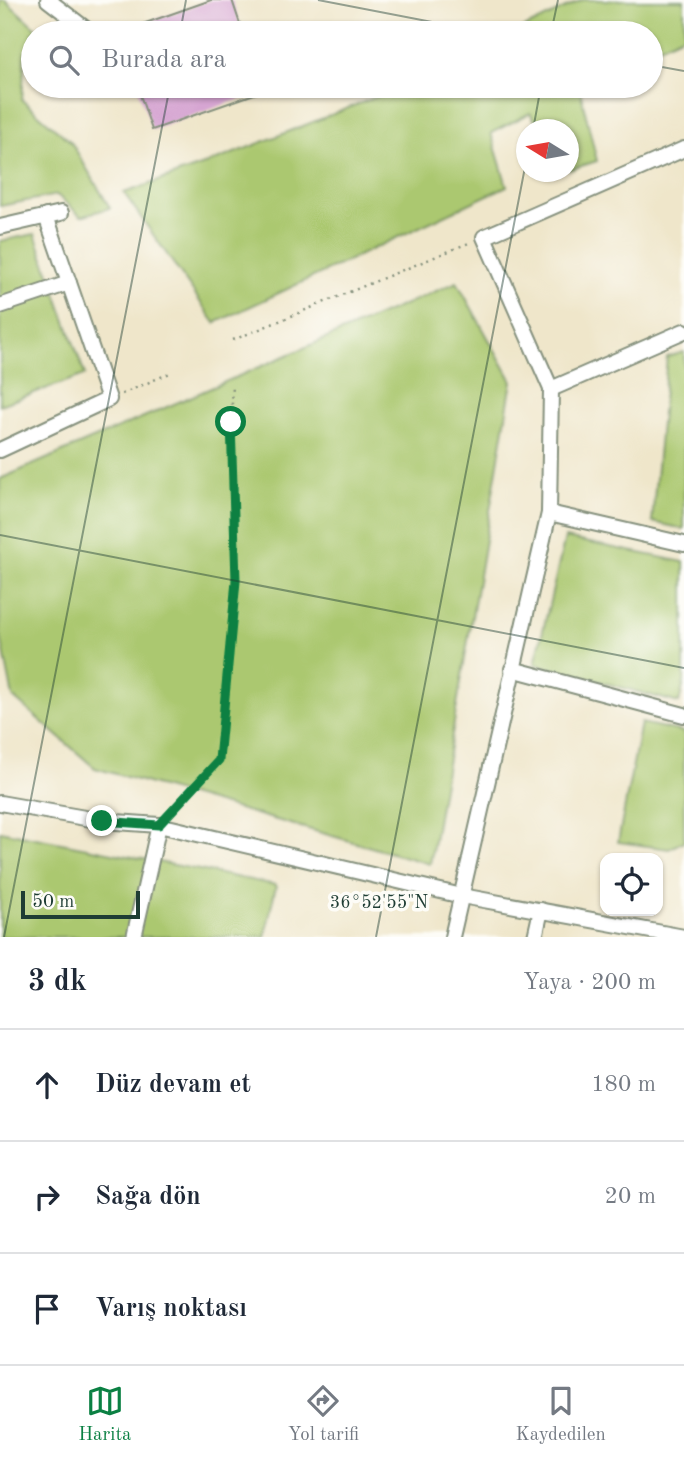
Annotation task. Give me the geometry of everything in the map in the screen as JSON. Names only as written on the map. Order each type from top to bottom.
[{"type":"street","points":[[48,0],[75,21]]},
{"type":"street","points":[[452,937],[548,513],[551,389],[484,237],[684,149]]},
{"type":"street","points":[[0,227],[61,213]]},
{"type":"street","points":[[0,450],[109,399],[46,216]]},
{"type":"street","points":[[0,306],[69,283]]},
{"type":"street","points":[[551,389],[684,331]]},
{"type":"street","points":[[548,513],[684,544]]},
{"type":"street","points":[[512,669],[684,715]]},
{"type":"street","points":[[0,803],[102,821],[159,825],[461,896],[684,937]]},
{"type":"street","points":[[134,937],[159,825]]},
{"type":"street","points":[[535,937],[541,910]]},
{"type":"path","points":[[233,340],[484,237]]},
{"type":"path","points":[[109,399],[170,373]]},
{"type":"path","points":[[159,825],[219,760],[236,581],[231,422],[233,385]]},
{"type":"green space","points":[[0,0],[5,0],[28,21],[21,21],[22,100],[71,142],[110,208],[81,216],[57,195],[0,206]]},
{"type":"green space","points":[[582,0],[684,0],[684,35],[663,45],[663,21],[539,21]]},
{"type":"green space","points":[[374,98],[582,98],[597,161],[579,167],[579,119],[534,119],[530,113],[491,133],[507,186],[215,323],[124,193],[204,165]]},
{"type":"green space","points":[[35,234],[85,375],[0,405],[0,241]]},
{"type":"green space","points":[[457,282],[512,381],[430,864],[95,768],[13,697],[0,632],[0,479]]},
{"type":"green space","points":[[684,352],[684,529],[652,522],[667,357]]},
{"type":"green space","points":[[565,538],[684,562],[684,682],[679,703],[535,664]]},
{"type":"green space","points":[[641,723],[684,732],[684,841],[669,849],[618,842]]},
{"type":"green space","points":[[0,831],[276,885],[265,937],[0,937]]},
{"type":"building","points":[[211,0],[232,0],[239,21],[151,21]]},
{"type":"building","points":[[141,98],[243,98],[152,130]]},
{"type":"route","points":[[102,821],[159,825],[219,760],[236,581],[231,422]]}]
